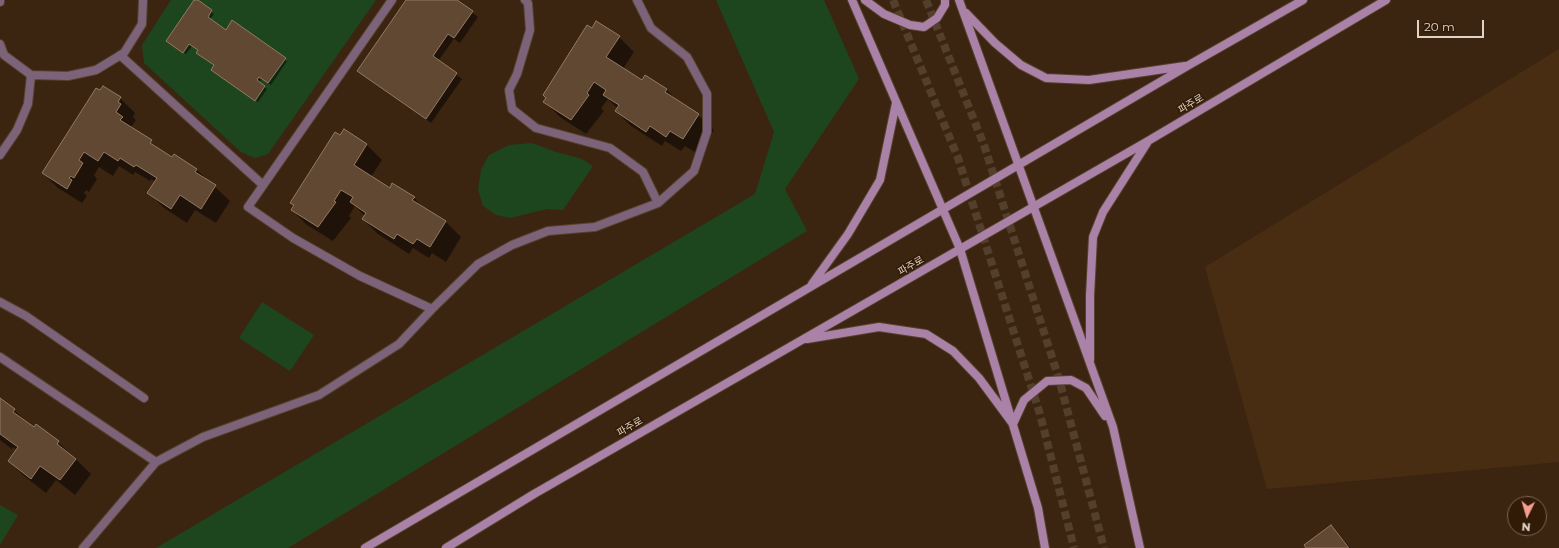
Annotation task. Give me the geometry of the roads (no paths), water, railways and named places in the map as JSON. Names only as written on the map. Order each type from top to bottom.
[{"type":"main road","points":[[852,0],[960,249],[1038,508],[1045,548]]},
{"type":"main road","points":[[865,0],[884,14],[910,25],[924,27],[937,18],[945,5],[946,0]]},
{"type":"main road","points":[[959,0],[1090,367],[1113,427],[1140,548]]},
{"type":"main road","points":[[365,548],[1189,65],[1303,0]]},
{"type":"main road","name":"파주로","points":[[446,548],[541,490],[1033,208],[1386,0]]},
{"type":"main road","points":[[963,10],[995,43],[1016,61],[1046,78],[1089,80],[1189,65]]},
{"type":"main road","points":[[810,287],[848,234],[880,180],[896,103]]},
{"type":"main road","points":[[1090,367],[1090,296],[1093,237],[1103,212],[1148,141]]},
{"type":"main road","points":[[801,340],[879,326],[926,334],[953,351],[979,378],[1013,424]]},
{"type":"main road","points":[[1013,424],[1024,400],[1047,381],[1071,380],[1086,388],[1113,427]]},
{"type":"street","points":[[0,44],[4,55],[31,75],[68,76],[96,70],[124,53],[142,24],[143,0]]},
{"type":"street","points":[[392,0],[248,207],[293,238],[360,276],[432,309]]},
{"type":"street","points":[[525,0],[528,3],[530,30],[517,74],[509,90],[512,109],[536,128],[610,148],[643,172],[658,203]]},
{"type":"street","points":[[83,548],[156,462],[203,437],[319,395],[399,344],[478,264],[512,245],[548,231],[596,227],[658,203],[694,171],[707,132],[707,94],[687,57],[651,28],[638,0]]},
{"type":"street","points":[[120,55],[263,185]]},
{"type":"street","points":[[0,155],[4,142],[16,130],[28,104],[31,75]]},
{"type":"street","points":[[0,302],[26,316],[144,398]]},
{"type":"street","points":[[0,357],[156,462]]},
{"type":"tunnel","points":[[893,0],[958,158],[1040,414],[1074,548]]},
{"type":"tunnel","points":[[926,0],[984,145],[1059,379],[1104,548]]}]
